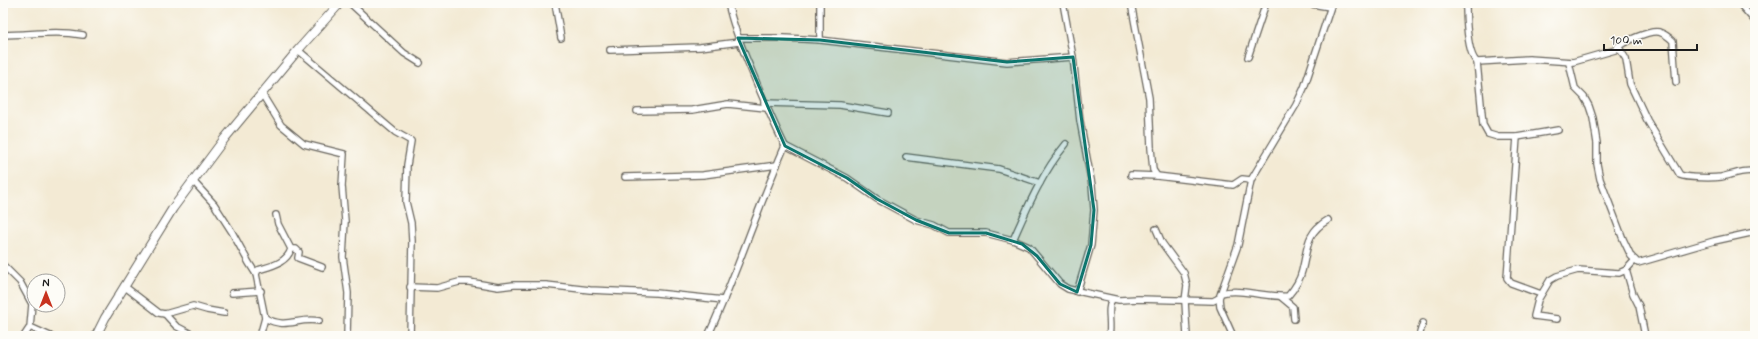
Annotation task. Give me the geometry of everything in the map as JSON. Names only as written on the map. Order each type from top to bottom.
[{"type":"street","points":[[96,336],[124,286],[173,208],[225,138],[298,50],[340,3]]},
{"type":"street","points":[[350,3],[404,53],[420,63]]},
{"type":"street","points":[[555,3],[561,38]]},
{"type":"street","points":[[728,3],[732,25],[765,105],[785,146],[847,178],[877,200],[916,220],[934,225],[949,232],[986,233],[1013,240],[1029,247],[1060,284],[1068,289],[1112,299],[1213,301],[1232,291],[1281,297],[1288,296],[1302,272],[1309,238],[1316,229],[1328,220]]},
{"type":"street","points":[[820,3],[820,40]]},
{"type":"street","points":[[1063,3],[1073,57],[1080,121],[1092,185],[1094,210],[1091,245],[1077,292]]},
{"type":"street","points":[[1130,3],[1149,98],[1151,148],[1154,170],[1157,176]]},
{"type":"street","points":[[1248,57],[1266,3]]},
{"type":"street","points":[[1233,336],[1220,307],[1220,296],[1238,245],[1251,180],[1296,105],[1304,88],[1331,5],[1306,3]]},
{"type":"street","points":[[1466,3],[1466,20],[1471,49],[1477,62],[1483,125],[1488,134],[1498,137],[1517,137],[1558,130]]},
{"type":"street","points":[[1739,3],[1755,21]]},
{"type":"street","points":[[3,35],[24,35],[52,32],[83,35]]},
{"type":"street","points":[[1477,62],[1529,59],[1569,63],[1615,50],[1618,46],[1629,40],[1654,32],[1659,32],[1669,37],[1673,41],[1676,82]]},
{"type":"street","points":[[610,50],[711,46],[739,40],[784,38],[820,40],[1007,62],[1073,57]]},
{"type":"street","points":[[1618,46],[1626,59],[1630,84],[1647,120],[1680,176],[1690,178],[1720,177],[1740,172],[1755,172]]},
{"type":"street","points":[[298,50],[395,132],[411,141],[407,165],[406,202],[412,235],[410,336]]},
{"type":"street","points":[[1569,63],[1575,88],[1584,97],[1593,118],[1597,142],[1597,164],[1600,178],[1623,239],[1638,263],[1714,241],[1755,232]]},
{"type":"street","points":[[262,94],[281,125],[304,144],[344,154],[342,186],[346,221],[343,257],[348,293],[347,336]]},
{"type":"street","points":[[637,111],[692,110],[728,104],[840,105],[888,114]]},
{"type":"street","points":[[1517,137],[1507,278],[1511,284],[1541,294]]},
{"type":"street","points":[[1013,240],[1032,196],[1053,158],[1066,144]]},
{"type":"street","points":[[708,336],[724,300],[749,232],[785,146]]},
{"type":"street","points":[[906,157],[999,169],[1040,183]]},
{"type":"street","points":[[625,177],[703,175],[777,164]]},
{"type":"street","points":[[1131,176],[1157,176],[1233,185],[1242,179],[1251,180]]},
{"type":"street","points":[[193,181],[214,204],[232,232],[248,263],[256,274],[261,291],[265,318],[260,336]]},
{"type":"street","points":[[256,274],[258,270],[276,264],[289,256],[291,249],[278,224],[276,215]]},
{"type":"street","points":[[1156,229],[1162,244],[1184,274],[1187,285],[1185,301],[1187,336]]},
{"type":"street","points":[[291,249],[296,249],[298,252],[298,258]]},
{"type":"street","points":[[289,256],[322,267]]},
{"type":"street","points":[[1557,319],[1534,316],[1534,311],[1541,294],[1550,280],[1557,276],[1578,270],[1619,273],[1626,270],[1635,260]]},
{"type":"street","points":[[3,265],[20,282],[32,304],[30,327],[24,336]]},
{"type":"street","points":[[1626,270],[1639,306],[1645,336]]},
{"type":"street","points":[[410,287],[437,288],[459,282],[469,282],[498,287],[514,285],[546,285],[590,290],[656,293],[724,300]]},
{"type":"street","points":[[124,286],[159,313],[165,314],[193,306],[224,313]]},
{"type":"street","points":[[232,293],[261,291]]},
{"type":"street","points":[[1281,297],[1293,307],[1294,319]]},
{"type":"street","points":[[1110,336],[1108,307],[1112,299]]},
{"type":"street","points":[[1213,301],[1220,307]]},
{"type":"street","points":[[165,314],[176,326],[195,336]]},
{"type":"street","points":[[265,318],[277,324],[303,320],[319,321]]},
{"type":"street","points":[[1419,336],[1423,323]]},
{"type":"street","points":[[30,327],[50,336]]},
{"type":"highlighted area","points":[[738,38],[820,40],[1007,62],[1073,57],[1094,210],[1091,245],[1077,292],[1060,284],[1037,256],[1022,244],[986,233],[949,233],[916,220],[877,199],[847,178],[785,146]]}]
